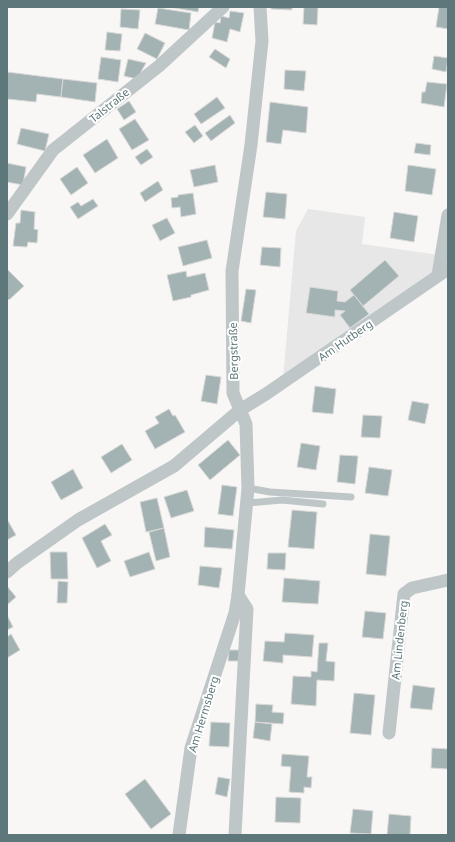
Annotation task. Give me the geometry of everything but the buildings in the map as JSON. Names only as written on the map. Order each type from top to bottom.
[{"type":"street","name":"Talstraße","points":[[7,214],[53,150],[159,66],[223,7]]},
{"type":"street","name":"Bergstraße","points":[[240,410],[233,393],[232,271],[252,137],[262,41],[260,7]]},
{"type":"street","points":[[443,272],[448,215]]},
{"type":"street","name":"Am Hutberg","points":[[240,410],[266,394],[443,272]]},
{"type":"street","name":"Am Hermsberg","points":[[179,835],[191,748],[235,613],[238,595],[248,488],[246,424],[240,410]]},
{"type":"street","points":[[7,572],[17,563],[78,520],[174,466],[240,410]]},
{"type":"street","name":"Am Lindenberg","points":[[389,733],[404,594],[412,588],[448,580]]},
{"type":"street","points":[[236,835],[247,609],[238,595]]},
{"type":"lane","points":[[248,488],[270,492],[351,496]]},
{"type":"lane","points":[[247,503],[282,500],[323,504]]},
{"type":"shaded area","points":[[308,209],[365,217],[362,244],[439,255],[436,274],[283,379],[296,231]]}]
